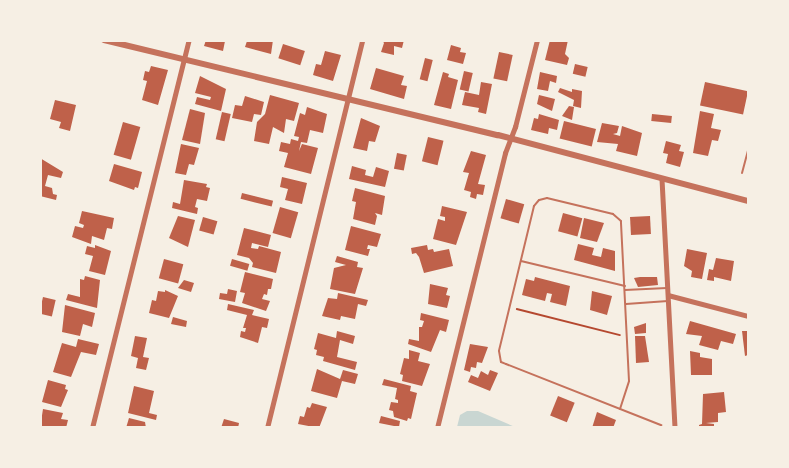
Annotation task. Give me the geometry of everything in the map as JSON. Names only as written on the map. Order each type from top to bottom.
[{"type":"street","points":[[104,40],[510,139],[748,201]]},
{"type":"street","points":[[92,428],[189,40]]},
{"type":"street","points":[[267,428],[362,40]]},
{"type":"street","points":[[437,428],[537,40]]},
{"type":"street","points":[[662,179],[675,428]]},
{"type":"street","points":[[668,292],[748,316]]},
{"type":"lane","points":[[742,173],[748,151]]},
{"type":"lane","points":[[620,409],[629,381],[619,219],[613,214],[547,198],[539,200],[534,206],[499,351],[501,362],[620,409],[661,425]]},
{"type":"lane","points":[[521,261],[625,288],[668,292]]},
{"type":"lane","points":[[626,304],[668,302]]},
{"type":"path","points":[[510,308],[627,336]]},
{"type":"shaded area","points":[[467,411],[478,411],[515,427],[457,427],[460,415]]},
{"type":"building","points":[[206,40],[225,41],[223,51],[204,46]]},
{"type":"building","points":[[273,40],[271,54],[245,47],[247,41]]},
{"type":"building","points":[[382,40],[404,40],[402,48],[394,46],[394,55],[381,52],[384,43]]},
{"type":"building","points":[[550,40],[568,40],[565,54],[569,58],[567,65],[545,60]]},
{"type":"building","points":[[283,44],[305,51],[300,65],[278,58]]},
{"type":"building","points":[[451,45],[461,48],[460,52],[466,53],[463,64],[447,60]]},
{"type":"building","points":[[325,51],[341,55],[333,81],[313,75],[316,64],[321,65]]},
{"type":"building","points":[[499,52],[513,55],[507,81],[493,78]]},
{"type":"building","points":[[425,58],[433,60],[427,81],[420,79]]},
{"type":"building","points":[[575,64],[588,67],[585,77],[573,74]]},
{"type":"building","points":[[151,66],[168,70],[158,105],[142,100],[147,81],[143,80],[145,71],[149,72]]},
{"type":"building","points":[[376,68],[404,76],[401,85],[407,86],[404,99],[370,89]]},
{"type":"building","points":[[464,71],[473,73],[468,92],[460,90]]},
{"type":"building","points":[[443,72],[449,74],[448,77],[458,80],[451,109],[434,105]]},
{"type":"building","points":[[540,72],[557,76],[556,83],[550,81],[548,91],[537,89]]},
{"type":"building","points":[[200,76],[226,89],[221,111],[195,104],[197,97],[210,100],[211,97],[195,93]]},
{"type":"building","points":[[481,82],[492,84],[486,114],[478,112],[479,108],[462,105],[465,92],[479,95]]},
{"type":"building","points":[[705,82],[748,91],[743,115],[700,105]]},
{"type":"building","points":[[560,88],[572,92],[572,89],[582,91],[581,108],[573,106],[574,100],[558,92]]},
{"type":"building","points":[[270,95],[299,103],[294,121],[286,119],[284,133],[273,127],[269,144],[254,141],[257,122],[265,114]]},
{"type":"building","points":[[539,95],[555,99],[552,111],[537,104]]},
{"type":"building","points":[[245,96],[264,102],[261,115],[254,114],[252,122],[232,118],[235,105],[242,106]]},
{"type":"building","points":[[55,100],[76,105],[70,131],[59,128],[61,122],[50,119]]},
{"type":"building","points":[[569,106],[574,107],[572,120],[562,116]]},
{"type":"building","points":[[307,107],[327,114],[323,133],[310,130],[307,143],[301,142],[299,151],[302,144],[318,148],[311,174],[284,167],[288,153],[279,151],[281,142],[290,144],[291,139],[298,141],[299,137],[294,136],[300,113],[305,115]]},
{"type":"building","points":[[190,109],[205,113],[200,144],[182,140]]},
{"type":"building","points":[[700,111],[714,114],[711,128],[721,130],[718,141],[712,140],[708,156],[693,153]]},
{"type":"building","points":[[222,112],[231,114],[224,141],[216,139]]},
{"type":"building","points":[[539,114],[559,120],[557,130],[549,128],[548,134],[531,130],[534,118],[538,119]]},
{"type":"building","points":[[652,114],[672,116],[671,123],[651,121]]},
{"type":"building","points":[[361,118],[380,126],[375,142],[369,141],[367,151],[353,148]]},
{"type":"building","points":[[564,121],[596,129],[592,146],[560,138]]},
{"type":"building","points":[[123,122],[140,127],[131,160],[114,155]]},
{"type":"building","points":[[602,123],[619,126],[617,133],[613,134],[620,136],[622,126],[642,133],[637,156],[616,151],[618,144],[597,142]]},
{"type":"building","points":[[428,137],[444,141],[437,165],[422,161]]},
{"type":"building","points":[[666,141],[681,145],[679,151],[684,152],[680,167],[666,163],[668,154],[663,153]]},
{"type":"building","points":[[181,144],[199,148],[194,165],[189,164],[186,175],[175,173]]},
{"type":"building","points":[[471,151],[486,155],[478,184],[485,185],[483,195],[477,194],[476,199],[470,197],[471,192],[464,190],[469,173],[463,172]]},
{"type":"building","points":[[397,153],[407,155],[404,171],[394,169]]},
{"type":"building","points":[[40,158],[63,172],[61,178],[48,175],[45,186],[52,188],[53,194],[57,195],[56,200],[40,196]]},
{"type":"building","points":[[114,164],[142,172],[138,188],[135,187],[134,190],[109,181]]},
{"type":"building","points":[[352,166],[366,170],[365,175],[373,177],[376,167],[389,171],[385,187],[349,179]]},
{"type":"building","points":[[282,177],[307,183],[302,204],[285,200],[288,189],[280,187]]},
{"type":"building","points":[[184,180],[207,184],[206,187],[210,188],[207,201],[197,199],[195,207],[198,208],[197,214],[172,208],[173,202],[180,204]]},
{"type":"building","points":[[355,188],[385,196],[382,215],[375,213],[377,216],[375,225],[353,219],[356,202],[352,201]]},
{"type":"building","points":[[242,193],[273,201],[272,207],[241,199]]},
{"type":"building","points":[[506,199],[524,204],[519,223],[500,218]]},
{"type":"building","points":[[442,206],[467,212],[456,245],[433,239],[438,219],[445,221],[445,217],[440,216]]},
{"type":"building","points":[[280,207],[298,212],[291,238],[273,233]]},
{"type":"building","points":[[82,211],[114,218],[112,229],[107,228],[104,240],[92,236],[91,244],[72,237],[75,226],[83,228],[84,225],[79,223]]},
{"type":"building","points":[[563,213],[582,218],[577,237],[558,231]]},
{"type":"building","points":[[178,216],[195,220],[188,247],[169,238]]},
{"type":"building","points":[[650,216],[651,234],[631,235],[630,217]]},
{"type":"building","points":[[203,217],[217,221],[214,235],[199,230]]},
{"type":"building","points":[[584,218],[604,223],[597,242],[580,238]]},
{"type":"building","points":[[351,226],[381,234],[377,247],[368,245],[367,249],[370,249],[368,256],[345,250]]},
{"type":"building","points":[[244,228],[271,235],[268,247],[252,243],[251,248],[258,249],[259,246],[281,252],[276,273],[252,267],[253,263],[249,258],[237,255]]},
{"type":"building","points":[[578,244],[594,248],[592,255],[601,257],[603,248],[615,251],[615,271],[574,260]]},
{"type":"building","points":[[95,245],[111,251],[105,275],[89,271],[93,256],[85,254],[87,246],[95,248]]},
{"type":"building","points":[[427,245],[428,250],[433,249],[434,252],[449,249],[453,266],[424,273],[419,257],[416,253],[412,254],[411,248]]},
{"type":"building","points":[[687,249],[707,253],[702,279],[691,277],[692,271],[684,266]]},
{"type":"building","points":[[337,256],[358,262],[357,267],[363,268],[355,294],[330,289],[334,268],[346,265],[335,262]]},
{"type":"building","points":[[716,258],[734,261],[731,281],[714,277],[714,281],[707,280],[709,269],[713,270]]},
{"type":"building","points":[[164,259],[183,264],[178,283],[159,278]]},
{"type":"building","points":[[232,259],[249,264],[247,271],[230,266]]},
{"type":"building","points":[[245,272],[273,279],[271,289],[268,289],[267,295],[264,294],[262,299],[270,301],[266,311],[242,303],[245,293],[240,292]]},
{"type":"building","points":[[85,276],[100,280],[97,308],[66,300],[68,294],[80,297],[80,279],[84,280]]},
{"type":"building","points":[[535,277],[570,286],[566,306],[550,302],[552,294],[547,293],[545,301],[522,295],[526,279],[534,281]]},
{"type":"building","points":[[657,277],[658,285],[638,287],[634,278]]},
{"type":"building","points":[[184,280],[194,283],[191,292],[178,288]]},
{"type":"building","points":[[430,284],[448,288],[446,295],[450,296],[447,308],[428,304]]},
{"type":"building","points":[[228,289],[237,291],[235,302],[219,299],[220,293],[227,294]]},
{"type":"building","points":[[165,290],[178,296],[169,318],[149,313],[152,300],[156,301],[158,291],[165,292]]},
{"type":"building","points":[[592,291],[612,296],[607,315],[590,310]]},
{"type":"building","points":[[338,293],[368,300],[366,306],[358,304],[355,319],[341,316],[340,320],[322,316],[328,298],[337,299]]},
{"type":"building","points":[[43,297],[56,300],[52,316],[40,314]]},
{"type":"building","points":[[228,304],[254,310],[252,315],[269,319],[267,328],[262,327],[258,343],[240,337],[241,331],[245,332],[246,328],[243,328],[247,315],[227,310]]},
{"type":"building","points":[[65,305],[95,313],[92,327],[83,324],[80,336],[62,332]]},
{"type":"building","points":[[421,313],[449,320],[446,332],[440,330],[431,352],[408,344],[409,339],[419,341],[419,327],[422,327],[424,321],[420,320]]},
{"type":"building","points":[[173,317],[187,321],[186,327],[171,324]]},
{"type":"building","points":[[690,321],[736,334],[733,344],[721,341],[718,350],[699,345],[702,336],[686,334]]},
{"type":"building","points":[[646,323],[646,333],[635,334],[634,327]]},
{"type":"building","points":[[337,331],[355,336],[353,344],[340,340],[337,357],[357,362],[355,370],[323,361],[324,357],[316,355],[317,350],[314,349],[318,333],[336,338]]},
{"type":"building","points":[[742,331],[748,331],[748,355],[745,356]]},
{"type":"building","points":[[135,336],[147,338],[143,357],[149,358],[146,370],[136,368],[138,358],[131,356]]},
{"type":"building","points":[[635,336],[645,336],[649,362],[636,363]]},
{"type":"building","points":[[78,339],[99,344],[96,355],[81,352],[71,377],[53,372],[62,343],[76,347]]},
{"type":"building","points":[[470,344],[488,347],[482,363],[477,362],[476,368],[471,367],[470,372],[464,370]]},
{"type":"building","points":[[409,350],[420,353],[418,361],[430,364],[422,386],[402,381],[403,375],[400,374],[404,358],[409,359]]},
{"type":"building","points":[[690,351],[700,353],[700,357],[712,359],[712,375],[691,375]]},
{"type":"building","points":[[317,369],[340,379],[343,370],[358,374],[355,384],[342,381],[337,398],[311,391]]},
{"type":"building","points":[[490,370],[498,373],[490,391],[468,382],[471,375],[478,378],[481,371],[488,375]]},
{"type":"building","points":[[384,379],[411,386],[410,391],[417,393],[411,419],[408,418],[407,421],[394,417],[393,411],[389,410],[391,402],[398,403],[395,399],[397,388],[382,385]]},
{"type":"building","points":[[48,380],[66,385],[65,389],[68,390],[61,407],[42,402]]},
{"type":"building","points":[[134,386],[154,391],[149,413],[157,415],[156,420],[128,413]]},
{"type":"building","points":[[724,392],[726,412],[718,413],[718,422],[706,423],[714,424],[714,428],[699,428],[702,424],[703,394]]},
{"type":"building","points":[[558,396],[575,403],[567,422],[550,415]]},
{"type":"building","points":[[312,403],[327,407],[319,428],[298,424],[300,416],[304,417],[307,407],[310,408]]},
{"type":"building","points":[[43,409],[63,413],[61,419],[68,420],[66,428],[40,428]]},
{"type":"building","points":[[597,412],[616,420],[613,428],[592,428]]},
{"type":"building","points":[[381,416],[400,421],[399,427],[379,423]]},
{"type":"building","points":[[129,418],[145,422],[146,428],[126,428]]},
{"type":"building","points":[[224,419],[239,423],[238,428],[221,428]]}]
